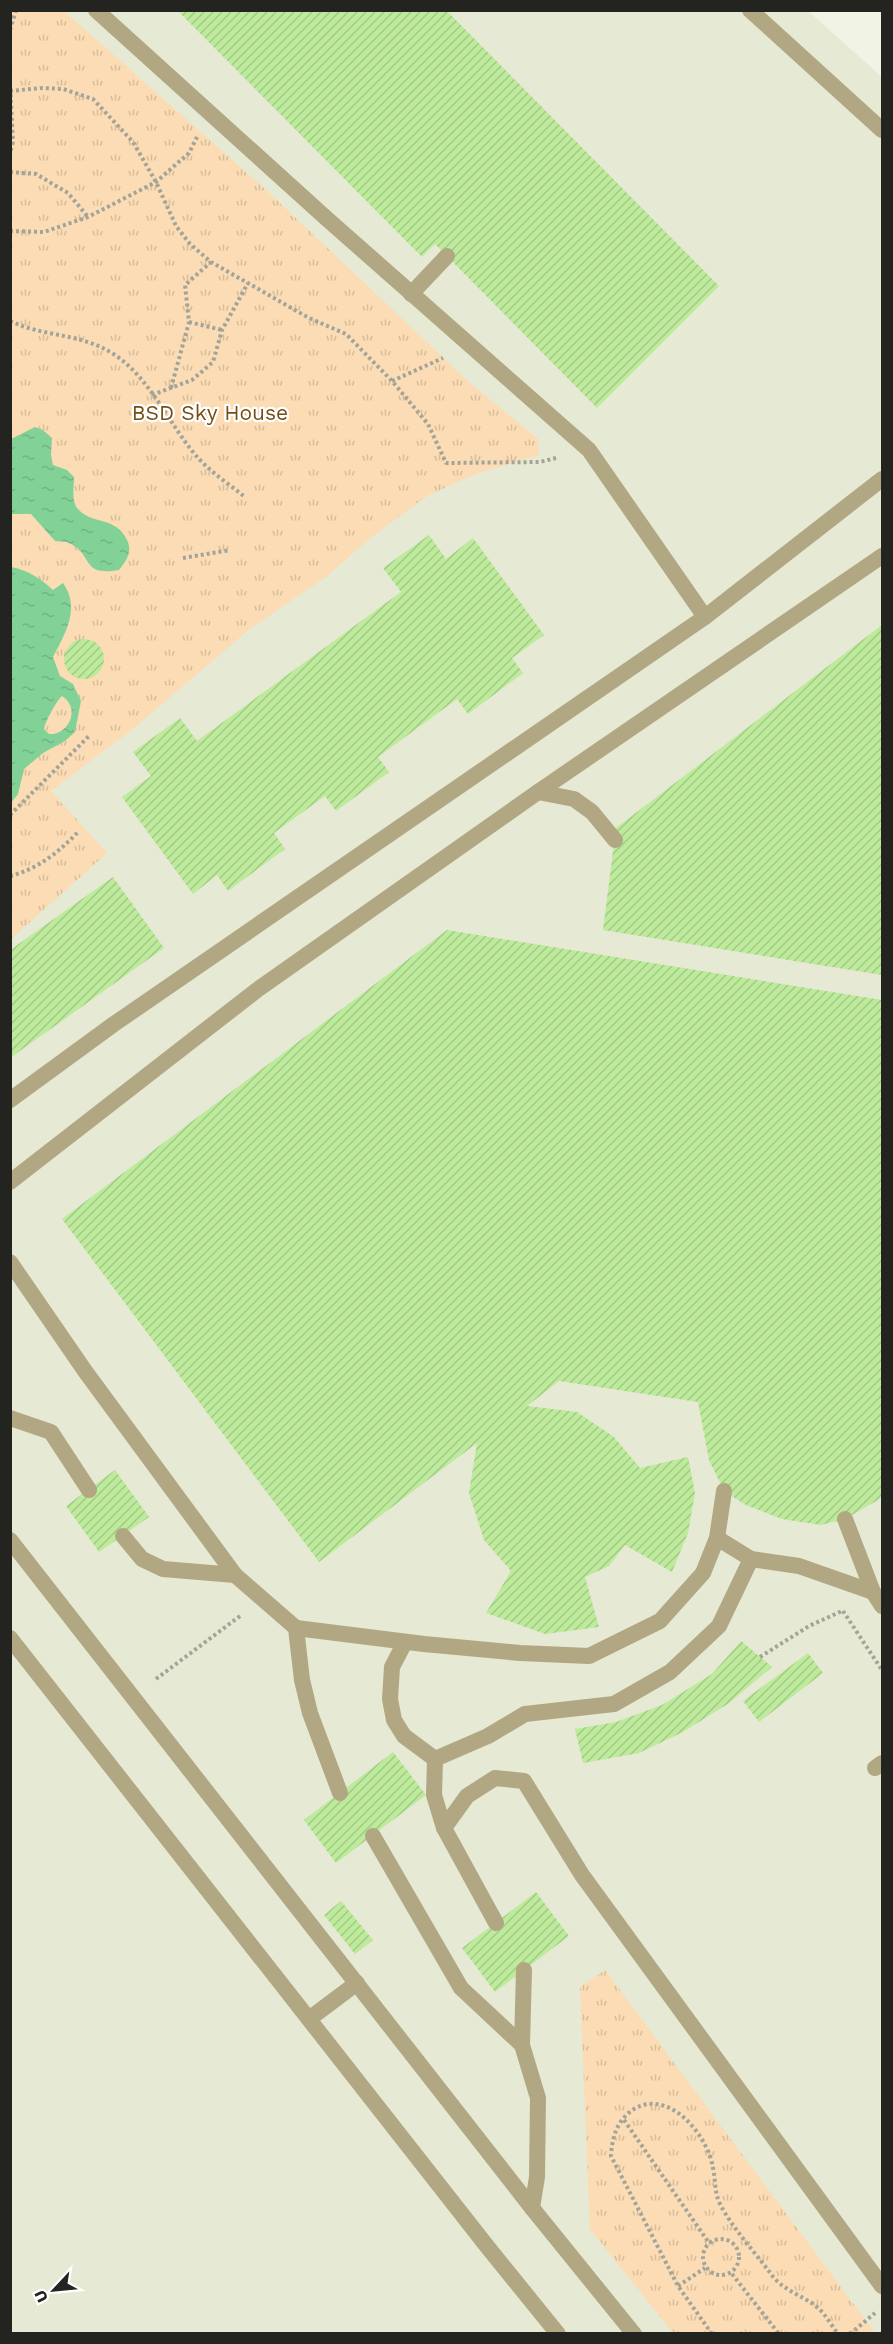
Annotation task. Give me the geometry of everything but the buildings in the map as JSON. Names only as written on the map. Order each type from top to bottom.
[{"type":"street","points":[[96,10],[411,294],[589,450],[705,617]]},
{"type":"street","points":[[750,10],[882,130]]},
{"type":"street","points":[[411,294],[447,256]]},
{"type":"street","points":[[10,1100],[124,1017],[705,617],[882,479]]},
{"type":"street","points":[[10,1182],[257,990],[538,792],[882,556]]},
{"type":"street","points":[[538,792],[574,800],[592,812],[615,840]]},
{"type":"street","points":[[10,1262],[85,1371],[235,1575],[296,1628],[405,1642],[520,1653],[589,1656],[660,1621],[704,1573],[717,1538],[724,1491]]},
{"type":"street","points":[[10,1418],[51,1432],[89,1490]]},
{"type":"street","points":[[845,1519],[878,1599]]},
{"type":"street","points":[[123,1536],[142,1559],[162,1569],[235,1575]]},
{"type":"street","points":[[717,1538],[751,1558],[799,1566],[878,1599]]},
{"type":"street","points":[[10,1540],[532,2208],[634,2334]]},
{"type":"street","points":[[435,1760],[488,1736],[525,1714],[615,1704],[670,1672],[718,1626],[751,1558]]},
{"type":"street","points":[[296,1628],[302,1680],[310,1713],[340,1793]]},
{"type":"street","points":[[10,1638],[558,2334]]},
{"type":"street","points":[[405,1642],[392,1667],[390,1699],[394,1720],[404,1736],[435,1760]]},
{"type":"street","points":[[435,1760],[434,1795],[444,1828],[496,1923]]},
{"type":"street","points":[[444,1828],[467,1796],[495,1778],[524,1781],[582,1875],[882,2286]]},
{"type":"street","points":[[372,1836],[461,1988],[522,2045]]},
{"type":"street","points":[[524,1971],[522,2045],[538,2098],[537,2177],[532,2208]]},
{"type":"street","points":[[309,2019],[357,1983]]},
{"type":"path","points":[[10,30],[16,10]]},
{"type":"path","points":[[10,82],[13,142],[10,153]]},
{"type":"path","points":[[11,91],[42,88],[63,89],[93,99],[133,142],[156,182],[176,226],[190,244],[211,262],[309,318],[346,334],[392,381],[428,424],[447,463],[540,462],[589,450]]},
{"type":"path","points":[[10,231],[44,232],[88,217],[156,182],[189,153],[210,114]]},
{"type":"path","points":[[10,172],[36,174],[68,193],[88,217]]},
{"type":"path","points":[[171,388],[189,322],[185,285],[211,262]]},
{"type":"path","points":[[152,395],[192,380],[213,362],[222,330],[248,283]]},
{"type":"path","points":[[10,321],[33,330],[73,336],[96,344],[117,357],[152,395],[200,460],[246,497]]},
{"type":"path","points":[[189,322],[222,330]]},
{"type":"path","points":[[392,381],[470,346]]},
{"type":"path","points":[[183,558],[230,550]]},
{"type":"path","points":[[10,814],[40,787],[90,735]]},
{"type":"path","points":[[10,876],[36,866],[58,852],[78,832]]},
{"type":"path","points":[[156,1679],[263,1599]]},
{"type":"path","points":[[760,1657],[809,1626],[842,1611],[878,1599]]},
{"type":"path","points":[[842,1611],[882,1670]]},
{"type":"path","points":[[712,2334],[678,2286],[611,2156],[612,2135],[623,2120],[634,2109],[654,2103],[675,2109],[690,2124],[705,2146],[713,2168],[714,2189],[721,2206],[775,2280],[792,2294],[818,2308],[838,2334]]},
{"type":"path","points":[[623,2120],[709,2243]]},
{"type":"path","points":[[723,2238],[736,2246],[740,2261],[732,2274],[717,2276],[705,2268],[703,2255],[709,2243],[723,2238]]},
{"type":"path","points":[[736,2246],[745,2239]]},
{"type":"path","points":[[678,2286],[705,2268]]},
{"type":"path","points":[[732,2274],[779,2334]]},
{"type":"path","points":[[850,2334],[882,2307]]},
{"type":"shaded area","points":[[11,11],[808,11],[882,77],[882,2333],[11,2334]]},
{"type":"green space","name":"BSD Sky House","points":[[11,11],[64,11],[264,188],[470,383],[538,439],[539,455],[475,474],[427,496],[369,539],[326,577],[251,628],[134,728],[51,791],[107,853],[11,939]]},
{"type":"green space","points":[[605,1970],[875,2333],[673,2333],[590,2229],[580,1987]]},
{"type":"water","points":[[35,427],[43,430],[52,438],[53,465],[67,470],[74,477],[74,498],[78,509],[90,517],[117,527],[127,540],[129,552],[119,570],[98,570],[77,548],[68,542],[55,541],[31,514],[11,514],[11,439]]},
{"type":"water","points":[[11,567],[34,575],[53,590],[63,583],[71,602],[71,612],[66,630],[53,657],[60,676],[73,684],[81,701],[75,732],[24,769],[18,794],[11,803]],"holes":[[[62,696],[68,701],[72,714],[67,726],[56,733],[49,734],[44,729],[51,711]]]}]
